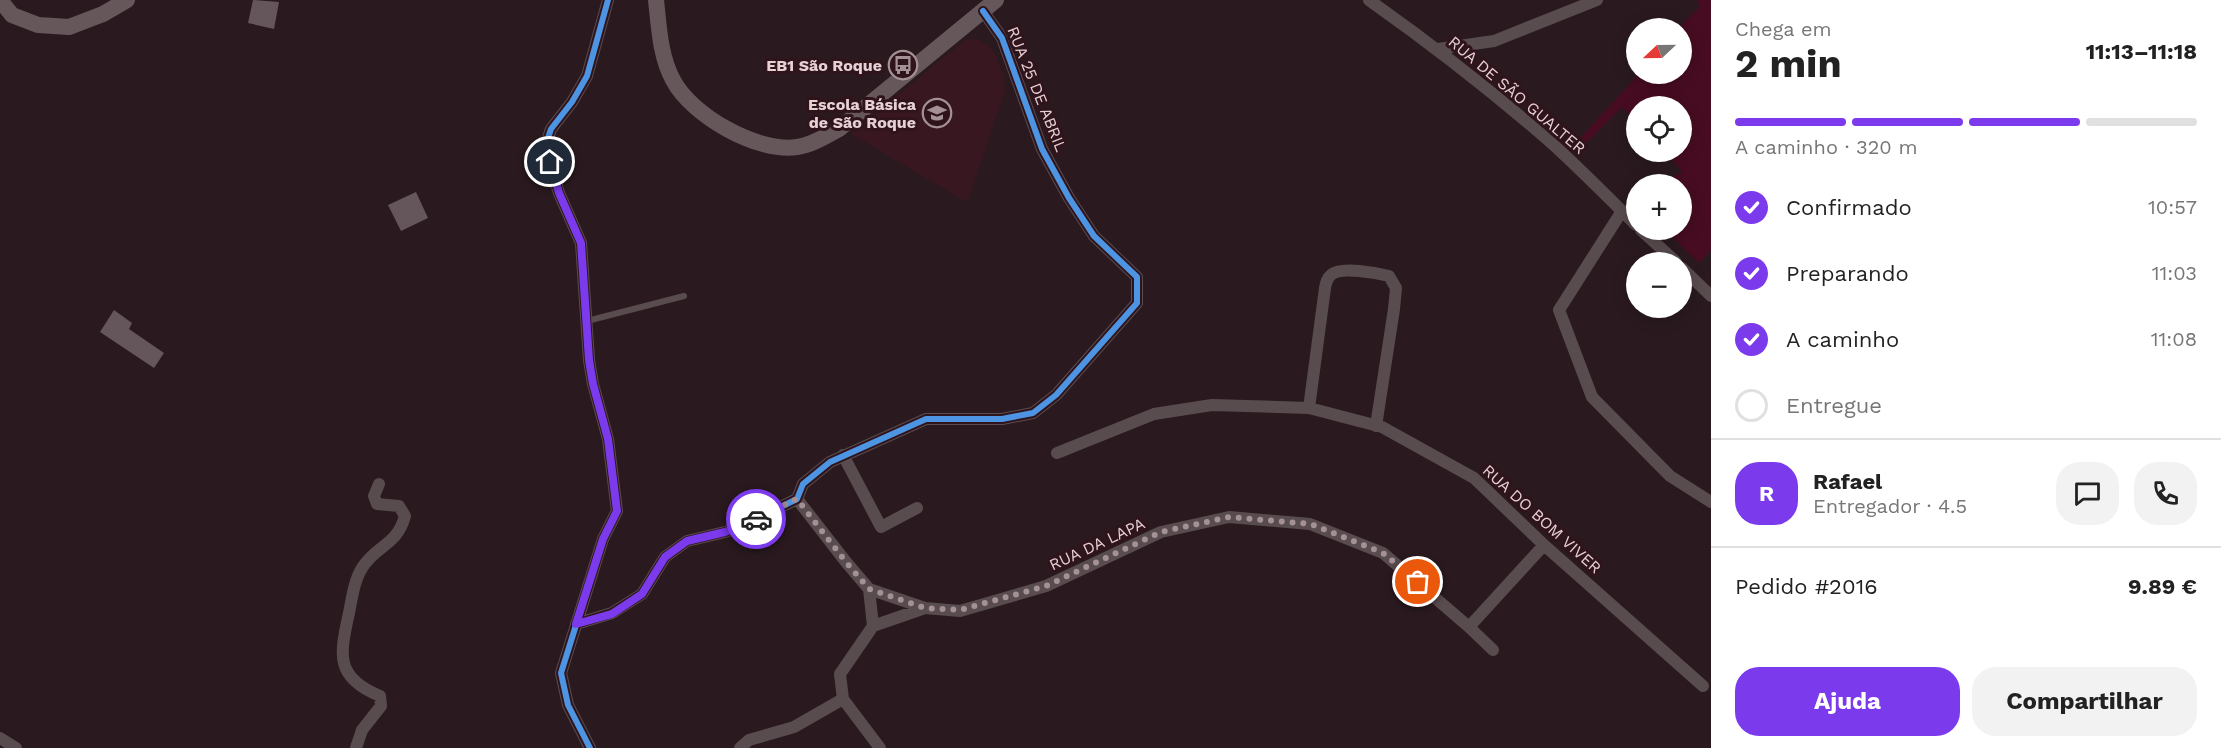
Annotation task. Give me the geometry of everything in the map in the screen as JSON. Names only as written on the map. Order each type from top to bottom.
[{"type":"street","points":[[0,0],[12,15],[38,25],[69,27],[103,14],[127,0]]},
{"type":"street","points":[[590,748],[568,705],[561,673],[603,539],[617,511],[608,439],[593,384],[581,243],[559,193],[545,147],[551,129],[572,102],[587,76],[608,0]]},
{"type":"street","points":[[656,0],[665,62],[673,81],[685,98],[701,113],[748,138],[775,146],[797,147],[821,139],[839,129],[996,0]]},
{"type":"street","name":"RUA DE SÃO GUALTER","points":[[1368,0],[1438,49],[1557,148],[1626,215]]},
{"type":"street","points":[[1438,49],[1494,41],[1597,0]]},
{"type":"street","name":"RUA 25 DE ABRIL","points":[[576,624],[612,614],[642,594],[665,557],[687,541],[725,532],[746,524],[797,499],[803,484],[830,462],[843,455],[927,419],[1002,419],[1033,413],[1056,395],[1137,303],[1137,277],[1094,236],[1069,198],[1042,149],[1002,38],[983,11]]},
{"type":"street","points":[[1622,211],[1559,310],[1592,397],[1670,476],[1711,502]]},
{"type":"street","points":[[1652,240],[1665,252]]},
{"type":"street","points":[[1309,408],[1324,288],[1329,276],[1337,271],[1389,276],[1396,288],[1376,426]]},
{"type":"street","points":[[1692,278],[1711,296]]},
{"type":"street","name":"RUA DO BOM VIVER","points":[[1057,453],[1154,414],[1212,405],[1309,408],[1376,426],[1474,478],[1544,545],[1703,686]]},
{"type":"street","points":[[843,455],[881,527],[917,508]]},
{"type":"street","points":[[356,748],[362,730],[381,706],[380,696],[352,680],[344,665],[343,643],[355,583],[362,567],[396,537],[402,528],[405,516],[399,506],[377,504],[374,496],[379,484]]},
{"type":"street","points":[[797,499],[869,589],[925,608]]},
{"type":"street","name":"RUA DA LAPA","points":[[925,608],[960,610],[1046,586],[1161,532],[1229,517],[1311,524],[1383,553],[1493,650]]},
{"type":"street","points":[[1469,627],[1544,545]]},
{"type":"street","points":[[869,589],[873,626]]},
{"type":"street","points":[[880,748],[843,699],[840,674],[873,626],[925,608]]},
{"type":"street","points":[[740,748],[749,740],[794,727],[843,699]]},
{"type":"street","points":[[0,738],[16,748]]},
{"type":"lane","points":[[587,321],[684,296]]},
{"type":"shaded area","points":[[1697,0],[1711,0],[1711,250],[1699,263],[1692,256],[1692,252],[1688,252],[1675,240],[1692,240],[1692,174],[1678,174],[1683,172],[1674,162],[1692,162],[1692,96],[1626,96],[1626,111],[1622,107],[1579,150],[1574,145],[1630,84],[1692,84],[1692,18],[1689,18],[1700,6]]},
{"type":"shaded area","name":"Escola Básica de São Roque","points":[[980,40],[995,54],[1004,76],[1005,91],[967,202],[851,134],[964,41]]},
{"type":"building","points":[[253,0],[279,2],[274,29],[248,23]]},
{"type":"building","points":[[416,192],[428,218],[401,231],[388,205]]},
{"type":"building","points":[[114,310],[132,323],[129,329],[164,353],[154,368],[100,332]]},
{"type":"cycle path","points":[[590,748],[568,705],[561,673],[603,539],[617,511],[608,439],[589,360],[581,243],[559,193],[545,147],[551,129],[572,102],[587,76],[608,0]]},
{"type":"cycle path","points":[[576,624],[612,613],[642,594],[665,557],[687,541],[725,532],[746,524],[797,499],[803,484],[830,462],[926,419],[1002,419],[1033,413],[1056,395],[1137,303],[1137,277],[1094,236],[1069,198],[1042,149],[1002,38],[983,11]]},
{"type":"way so far","points":[[756,519],[797,499],[869,589],[925,608],[960,610],[1046,586],[1161,532],[1229,517],[1311,524],[1383,553],[1418,582]]},
{"type":"place","name":"EB1 São Roque","points":[[903,65]]},
{"type":"place","name":"Escola Básica de São Roque","points":[[937,113]]},
{"type":"route","points":[[550,162],[559,193],[581,243],[589,360],[608,439],[617,511],[603,539],[576,624],[612,614],[642,594],[665,557],[687,541],[725,532],[756,519]]}]
